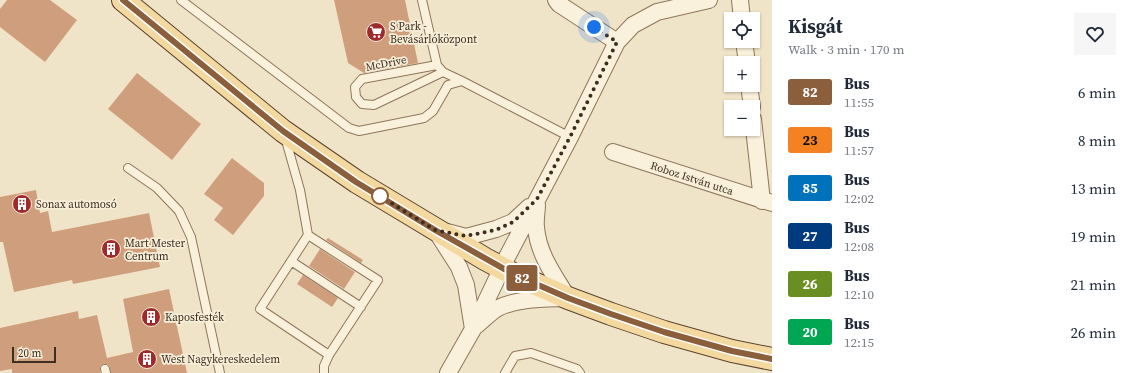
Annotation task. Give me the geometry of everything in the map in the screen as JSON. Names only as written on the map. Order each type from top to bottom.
[{"type":"main road","points":[[123,0],[283,131],[356,182],[435,230],[502,268],[568,298],[611,314],[664,332],[732,351],[772,360]]},
{"type":"street","points":[[556,0],[617,42]]},
{"type":"street","points":[[448,373],[472,329],[617,42],[633,25],[657,12],[709,0]]},
{"type":"street","points":[[740,0],[741,12]]},
{"type":"street","points":[[756,136],[767,202]]},
{"type":"street","name":"Roboz István utca","points":[[613,152],[767,202]]},
{"type":"street","points":[[435,230],[466,236],[496,230],[513,222],[537,199]]},
{"type":"street","points":[[472,329],[496,309],[530,300],[568,298],[544,260],[540,250],[536,227],[537,199]]},
{"type":"street","points":[[435,230],[459,267],[466,285],[472,329]]},
{"type":"lane","points":[[181,0],[349,128],[359,131],[424,118],[433,111],[448,85],[462,82]]},
{"type":"lane","points":[[422,0],[437,65],[443,72],[570,137]]},
{"type":"lane","name":"McDrive","points":[[437,65],[362,79],[355,87],[356,97],[362,104],[374,105],[443,72]]},
{"type":"lane","points":[[283,131],[300,190],[308,235],[260,309],[330,355]]},
{"type":"lane","points":[[128,168],[157,188],[179,211],[191,237],[220,373]]},
{"type":"lane","points":[[308,235],[378,280],[330,355],[324,366],[324,373]]},
{"type":"lane","points":[[291,261],[361,306]]},
{"type":"lane","points":[[504,373],[515,356],[531,353],[577,369],[580,373]]},
{"type":"building","points":[[7,0],[50,0],[77,20],[45,62],[0,27],[0,9]]},
{"type":"building","name":"S Park - Bevásárlóközpont","points":[[334,0],[405,0],[418,63],[364,73],[348,63]]},
{"type":"building","points":[[137,73],[201,124],[172,160],[108,109]]},
{"type":"building","points":[[232,158],[264,183],[264,196],[233,235],[214,220],[223,208],[204,194]]},
{"type":"building","points":[[36,190],[40,213],[48,211],[52,232],[149,213],[160,267],[73,284],[72,280],[14,292],[3,242],[0,242],[0,197]]},
{"type":"building","points":[[328,238],[363,260],[361,263],[326,240]]},
{"type":"building","points":[[320,249],[355,272],[344,289],[309,266]]},
{"type":"building","points":[[303,275],[338,298],[332,307],[297,284]]},
{"type":"building","points":[[169,289],[187,373],[111,373],[109,365],[104,364],[100,367],[100,373],[12,373],[12,369],[0,371],[0,328],[78,311],[79,319],[97,315],[107,358],[133,352],[123,299]]},
{"type":"bus line","name":"82","points":[[123,0],[283,131],[356,182],[485,259],[513,274],[568,298],[611,314],[664,332],[732,351],[772,359]]},
{"type":"place","name":"S Park - Bevásárlóközpont","points":[[376,32]]},
{"type":"place","name":"Sonax automosó","points":[[22,204]]},
{"type":"place","name":"Mart Mester Centrum","points":[[111,249]]},
{"type":"place","name":"Kaposfesték","points":[[151,317]]},
{"type":"place","name":"West Nagykereskedelem","points":[[147,359]]},
{"type":"route","points":[[380,196],[435,230],[466,236],[496,230],[513,222],[537,199],[570,137],[617,42],[594,27]]}]
